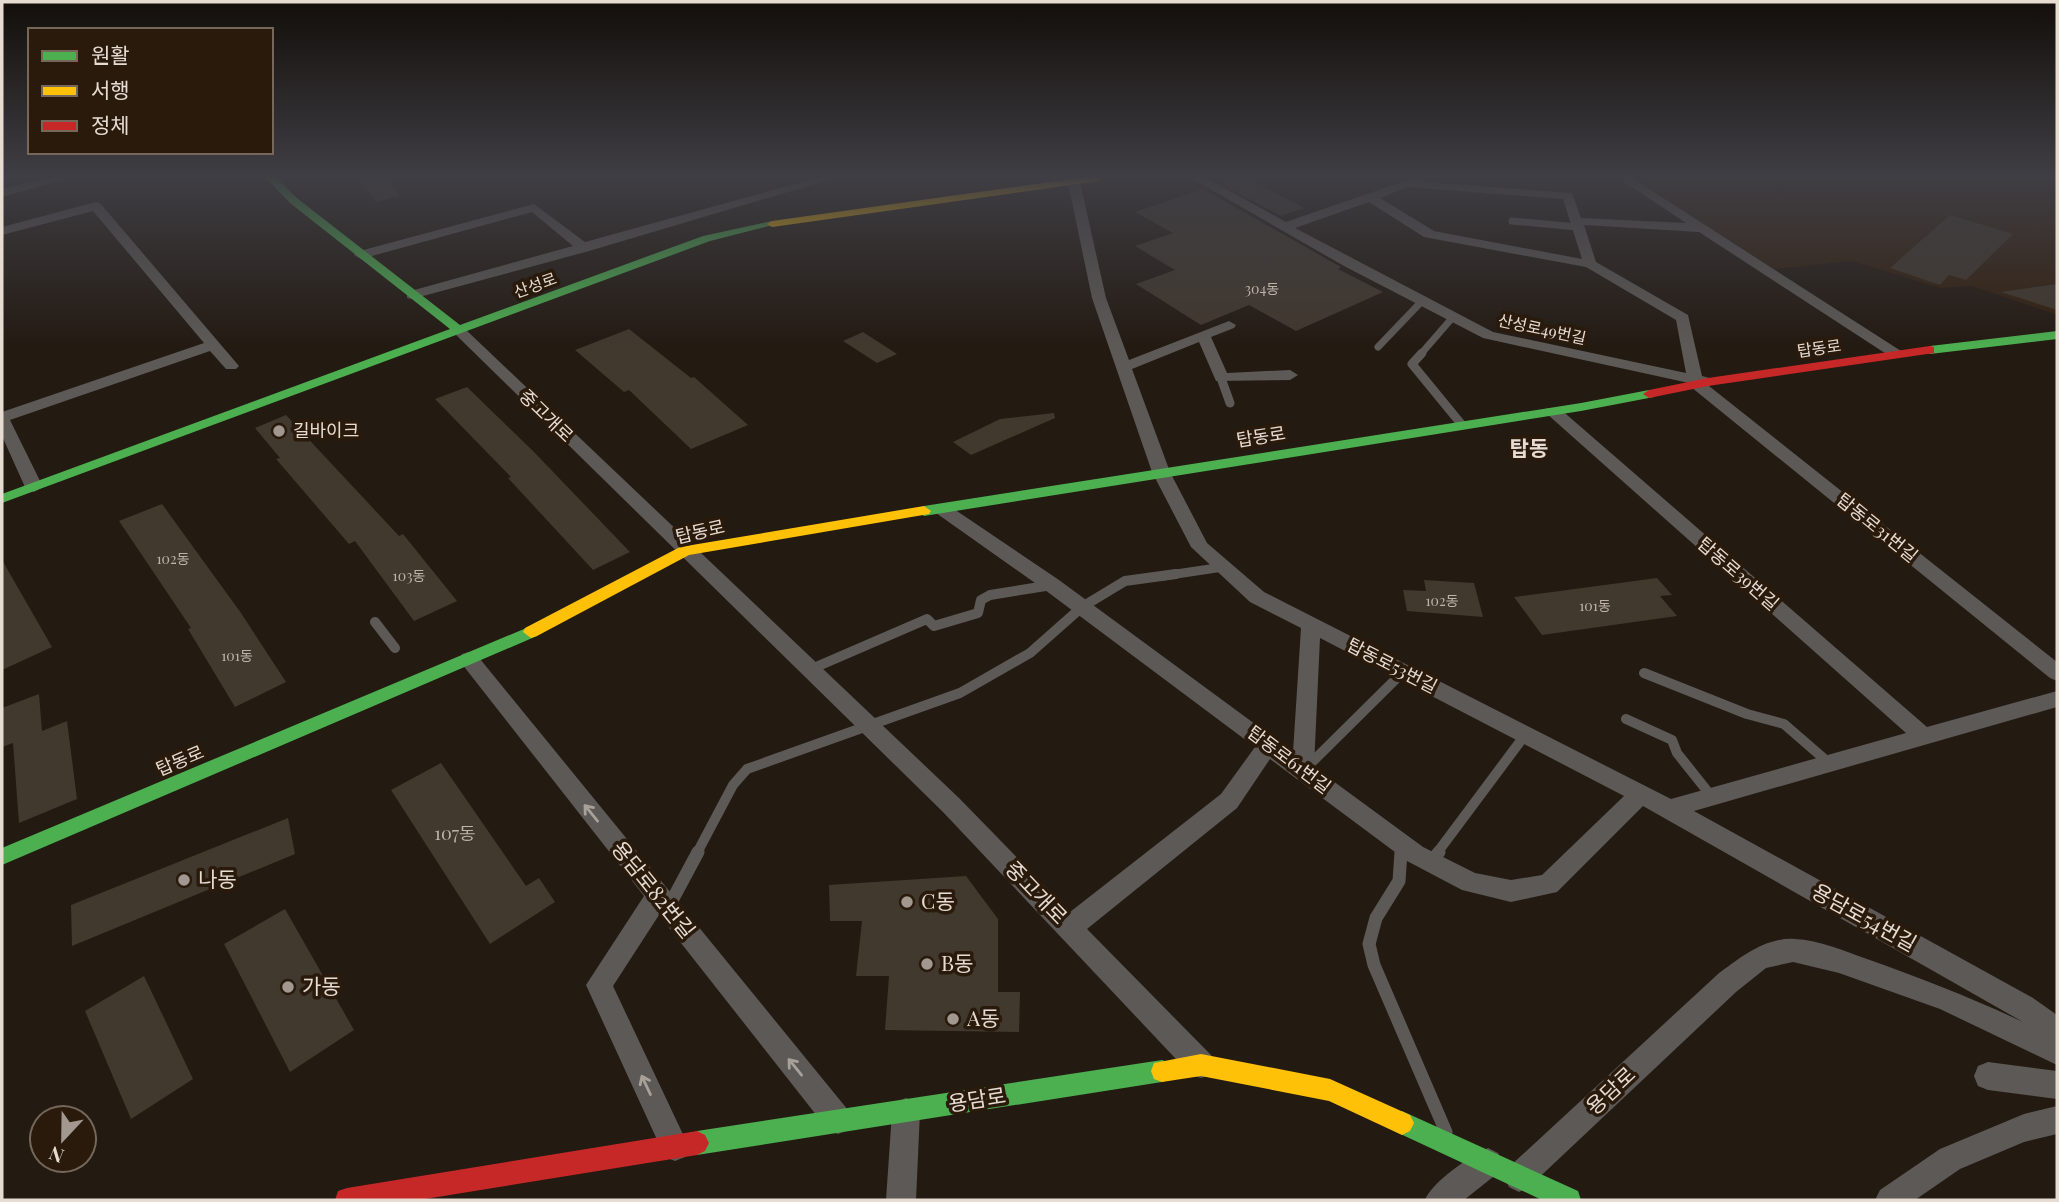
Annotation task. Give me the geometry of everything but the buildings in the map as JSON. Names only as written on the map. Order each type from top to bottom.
[{"type":"street","points":[[120,234],[231,366]]},
{"type":"street","name":"중고개로","points":[[335,234],[458,330],[951,805],[1201,1065]]},
{"type":"street","points":[[361,255],[438,234]]},
{"type":"street","points":[[567,234],[584,248]]},
{"type":"street","points":[[412,295],[633,234]]},
{"type":"street","name":"산성로","points":[[2,499],[707,238],[725,234]]},
{"type":"street","name":"탑동로53번길","points":[[1085,234],[1099,298],[1161,472],[1200,547],[1257,597],[1669,809]]},
{"type":"street","name":"산성로49번길","points":[[1297,234],[1488,335],[1700,382]]},
{"type":"street","points":[[1429,234],[1447,240],[1590,264],[1683,318],[1700,382]]},
{"type":"street","points":[[1580,234],[1590,264]]},
{"type":"street","points":[[1711,234],[1896,354]]},
{"type":"street","points":[[1124,367],[1229,325]]},
{"type":"street","points":[[1203,335],[1221,378],[1293,380]]},
{"type":"street","name":"탑동로","points":[[2,857],[523,636],[685,551],[1161,472],[1553,411],[1700,382],[1896,354],[2057,335]]},
{"type":"street","points":[[34,487],[2,418],[213,345]]},
{"type":"street","name":"탑동로31번길","points":[[1700,382],[2057,673]]},
{"type":"street","name":"탑동로39번길","points":[[1553,411],[1924,737]]},
{"type":"street","name":"탑동로61번길","points":[[942,509],[1052,585],[1401,844],[1471,883],[1511,891],[1548,886],[1641,794]]},
{"type":"street","points":[[1303,771],[1311,625]]},
{"type":"street","name":"용담로82번길","points":[[469,659],[838,1120]]},
{"type":"street","points":[[1669,809],[2057,699]]},
{"type":"street","points":[[1069,928],[1228,801],[1268,745]]},
{"type":"street","name":"용담로54번길","points":[[1669,809],[2024,1007],[2057,1031]]},
{"type":"street","points":[[663,902],[599,985],[675,1147]]},
{"type":"street","name":"용담로","points":[[1519,1177],[1704,1005],[1759,958],[1793,950],[1839,961],[1947,999],[2057,1052]]},
{"type":"street","name":"용담로","points":[[347,1200],[488,1189],[675,1147],[1201,1065],[1330,1090],[1569,1200]]},
{"type":"street","points":[[1988,1076],[2057,1085]]},
{"type":"street","points":[[901,1200],[906,1112]]},
{"type":"street","points":[[1890,1200],[1950,1159],[2024,1128],[2057,1120]]},
{"type":"street","points":[[1450,1197],[1488,1163]]},
{"type":"lane","points":[[1378,347],[1422,301]]},
{"type":"lane","points":[[1453,317],[1412,364],[1462,425]]},
{"type":"lane","points":[[1221,378],[1230,403]]},
{"type":"lane","points":[[663,902],[733,785],[747,769],[960,693],[1001,672],[1030,653],[1082,607],[1125,581],[1223,567]]},
{"type":"lane","points":[[809,670],[927,619],[934,626],[978,613],[981,600],[990,595],[1052,585]]},
{"type":"lane","points":[[375,622],[395,648]]},
{"type":"lane","points":[[1303,771],[1403,672]]},
{"type":"lane","points":[[1644,673],[1747,714],[1784,724],[1829,764]]},
{"type":"lane","points":[[1626,719],[1672,740],[1677,753],[1712,797]]},
{"type":"lane","points":[[1431,862],[1525,735]]},
{"type":"lane","points":[[1401,844],[1399,881],[1376,918],[1369,944],[1374,965],[1452,1147]]},
{"type":"shaded area","points":[[1719,234],[2057,234],[2057,315],[1972,286],[1941,288],[1852,261],[1774,269]]},
{"type":"traffic: fast","points":[[336,234],[458,330]]},
{"type":"traffic: fast","points":[[2,499],[707,238],[725,234]]},
{"type":"traffic: fast","points":[[1930,350],[2057,335]]},
{"type":"traffic: fast","points":[[924,511],[1649,394]]},
{"type":"traffic: fast","points":[[2,857],[531,632]]},
{"type":"traffic: fast","points":[[697,1143],[1162,1071]]},
{"type":"traffic: fast","points":[[1402,1123],[1569,1200]]},
{"type":"traffic: slow","points":[[531,632],[685,551],[924,511]]},
{"type":"traffic: slow","points":[[1162,1071],[1201,1065],[1330,1090],[1402,1123]]},
{"type":"traffic: jam","points":[[1649,394],[1708,382],[1930,350]]},
{"type":"traffic: jam","points":[[347,1200],[697,1143]]},
{"type":"place","name":"길바이크","points":[[279,431]]},
{"type":"place","name":"나동","points":[[184,880]]},
{"type":"place","name":"C동","points":[[907,902]]},
{"type":"place","name":"B동","points":[[927,964]]},
{"type":"place","name":"가동","points":[[288,987]]},
{"type":"place","name":"A동","points":[[953,1019]]},
{"type":"district","name":"탑동","points":[[1529,449]]}]
